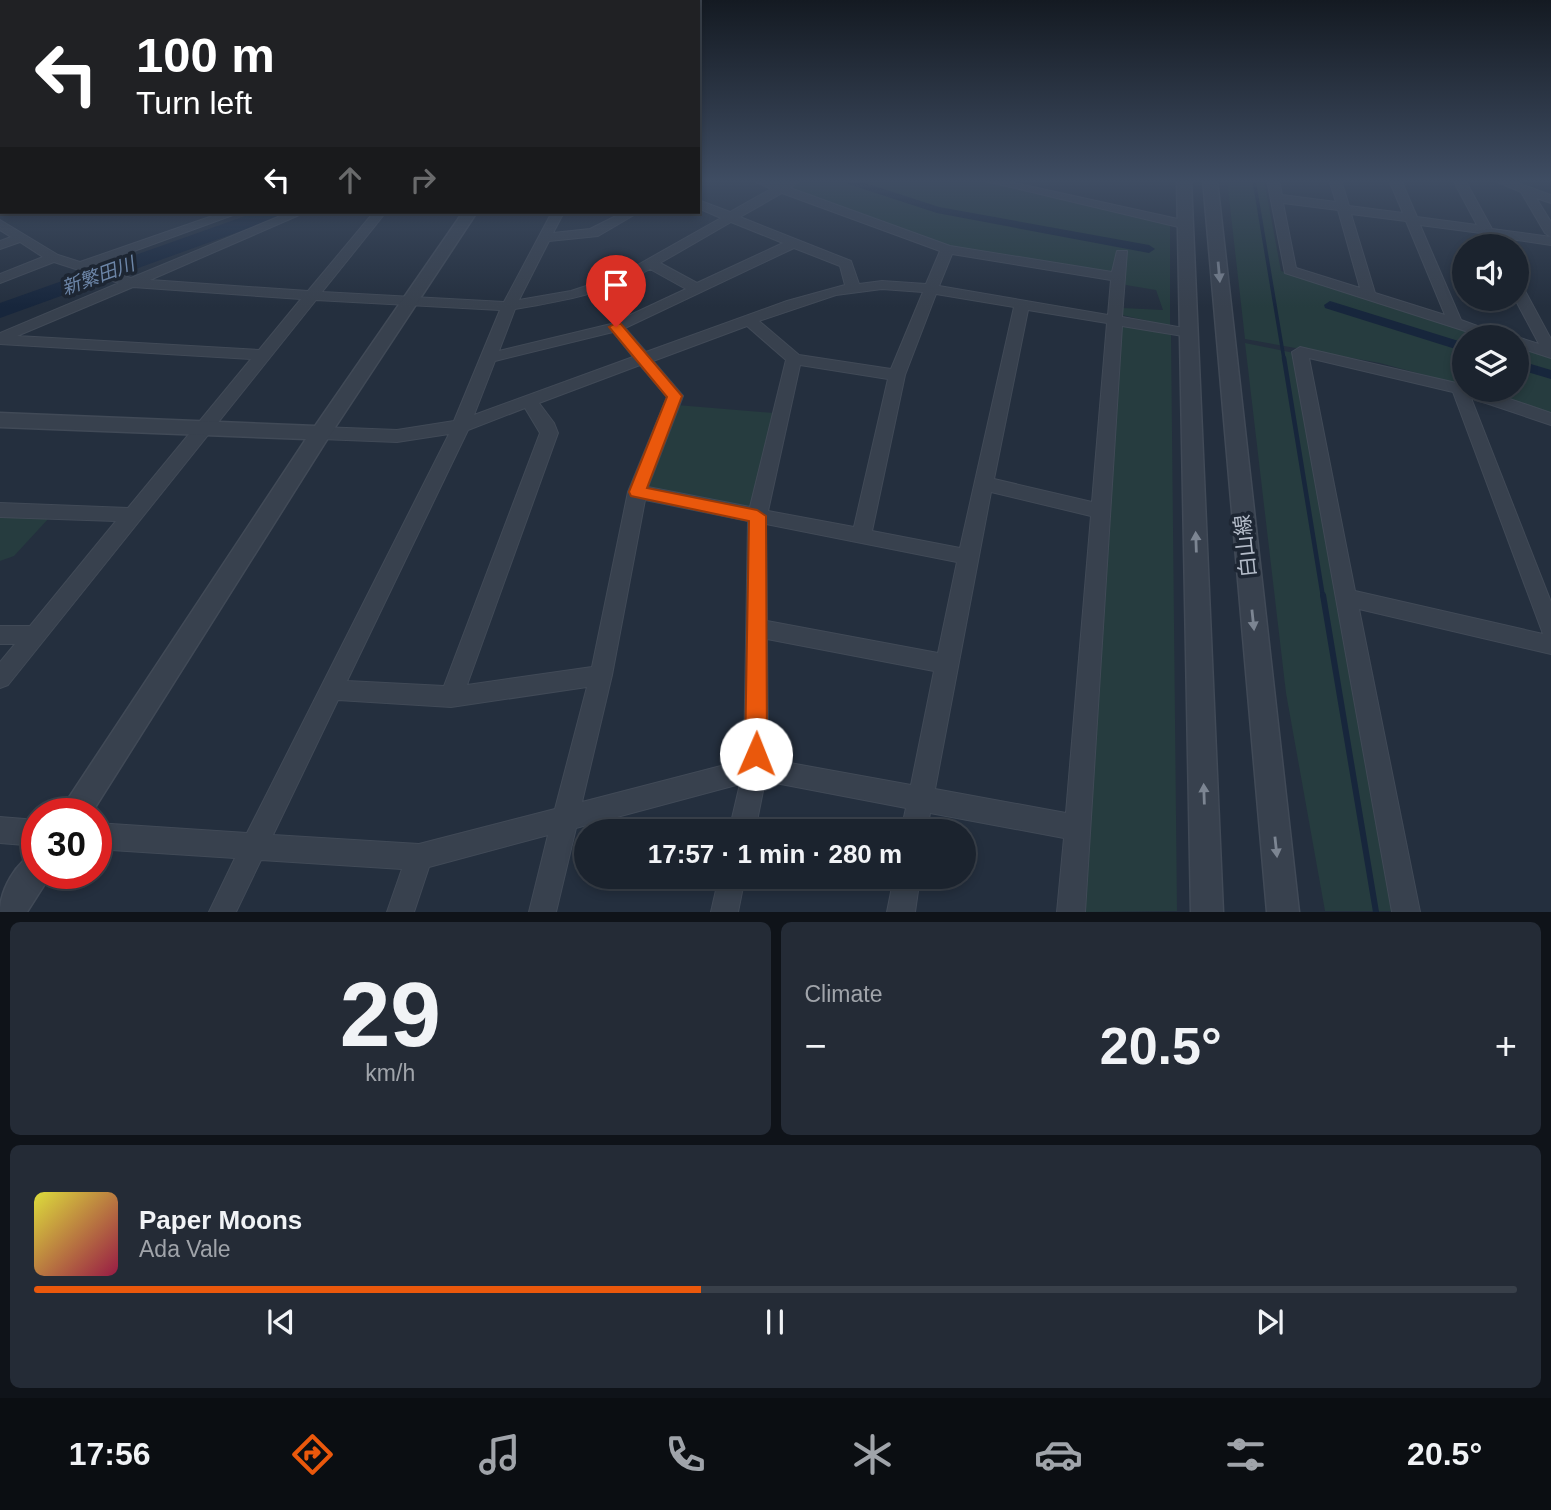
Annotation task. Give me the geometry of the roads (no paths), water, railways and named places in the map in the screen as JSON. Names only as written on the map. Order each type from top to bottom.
[{"type":"street","points":[[80,267],[205,223]]},
{"type":"street","points":[[0,339],[274,223]]},
{"type":"street","points":[[0,678],[371,223]]},
{"type":"street","points":[[83,798],[321,433],[463,223]]},
{"type":"street","points":[[222,912],[461,426],[509,306],[553,223]]},
{"type":"street","points":[[545,237],[593,233],[613,223]]},
{"type":"street","points":[[0,224],[53,258],[129,282],[312,296],[509,306],[574,295],[625,278],[721,223]]},
{"type":"street","points":[[744,223],[846,264],[853,288]]},
{"type":"street","points":[[877,223],[947,248],[1118,277]]},
{"type":"street","points":[[1176,223],[1187,225],[1207,912]]},
{"type":"street","name":"白山線","points":[[1214,223],[1283,912]]},
{"type":"street","points":[[1281,223],[1290,270],[1464,325]]},
{"type":"street","points":[[1347,223],[1369,295]]},
{"type":"street","points":[[1413,223],[1455,322]]},
{"type":"street","points":[[1434,223],[1551,241]]},
{"type":"street","points":[[1482,223],[1488,234]]},
{"type":"street","points":[[0,245],[20,238]]},
{"type":"street","points":[[489,358],[616,327],[794,243]]},
{"type":"street","points":[[861,537],[897,375],[947,248]]},
{"type":"street","points":[[1071,912],[1117,321],[1118,277],[1122,254]]},
{"type":"street","points":[[0,279],[53,258]]},
{"type":"street","points":[[650,264],[697,289]]},
{"type":"street","points":[[0,420],[397,436],[461,426],[834,291],[882,285],[932,289],[1189,333]]},
{"type":"street","points":[[916,819],[1022,305]]},
{"type":"street","points":[[1529,311],[1551,353]]},
{"type":"street","points":[[749,320],[794,359],[897,375]]},
{"type":"street","points":[[541,912],[601,675],[637,492],[674,396],[616,327]]},
{"type":"street","points":[[0,339],[263,355]]},
{"type":"street","points":[[1529,346],[1551,353]]},
{"type":"street","points":[[1406,912],[1300,352],[1375,366],[1452,387]]},
{"type":"street","points":[[745,819],[756,768],[757,516],[794,359]]},
{"type":"street","points":[[452,697],[549,433],[548,427],[529,402]]},
{"type":"street","points":[[1465,402],[1551,629]]},
{"type":"street","points":[[1499,402],[1551,419]]},
{"type":"street","points":[[986,484],[1101,512]]},
{"type":"street","points":[[637,492],[968,557]]},
{"type":"street","points":[[0,510],[132,515]]},
{"type":"street","points":[[1348,598],[1551,645]]},
{"type":"street","points":[[758,628],[946,664]]},
{"type":"street","points":[[0,635],[35,635]]},
{"type":"street","points":[[331,690],[452,697],[601,675]]},
{"type":"street","points":[[112,837],[256,844],[419,857],[756,768],[920,796],[1077,828]]},
{"type":"street","points":[[0,830],[21,832]]},
{"type":"street","points":[[400,912],[419,857]]},
{"type":"street","points":[[8,912],[23,889]]},
{"type":"street","points":[[724,912],[729,889]]},
{"type":"street","points":[[901,912],[905,889]]},
{"type":"waterway","name":"新繁田川","points":[[0,311],[246,223]]},
{"type":"waterway","points":[[1005,223],[1149,249]]},
{"type":"waterway","points":[[1261,223],[1284,359]]},
{"type":"waterway","points":[[1330,305],[1452,344]]},
{"type":"waterway","points":[[1284,358],[1323,597]]},
{"type":"waterway","points":[[1529,368],[1551,375]]},
{"type":"waterway","points":[[1323,595],[1376,912]]}]
